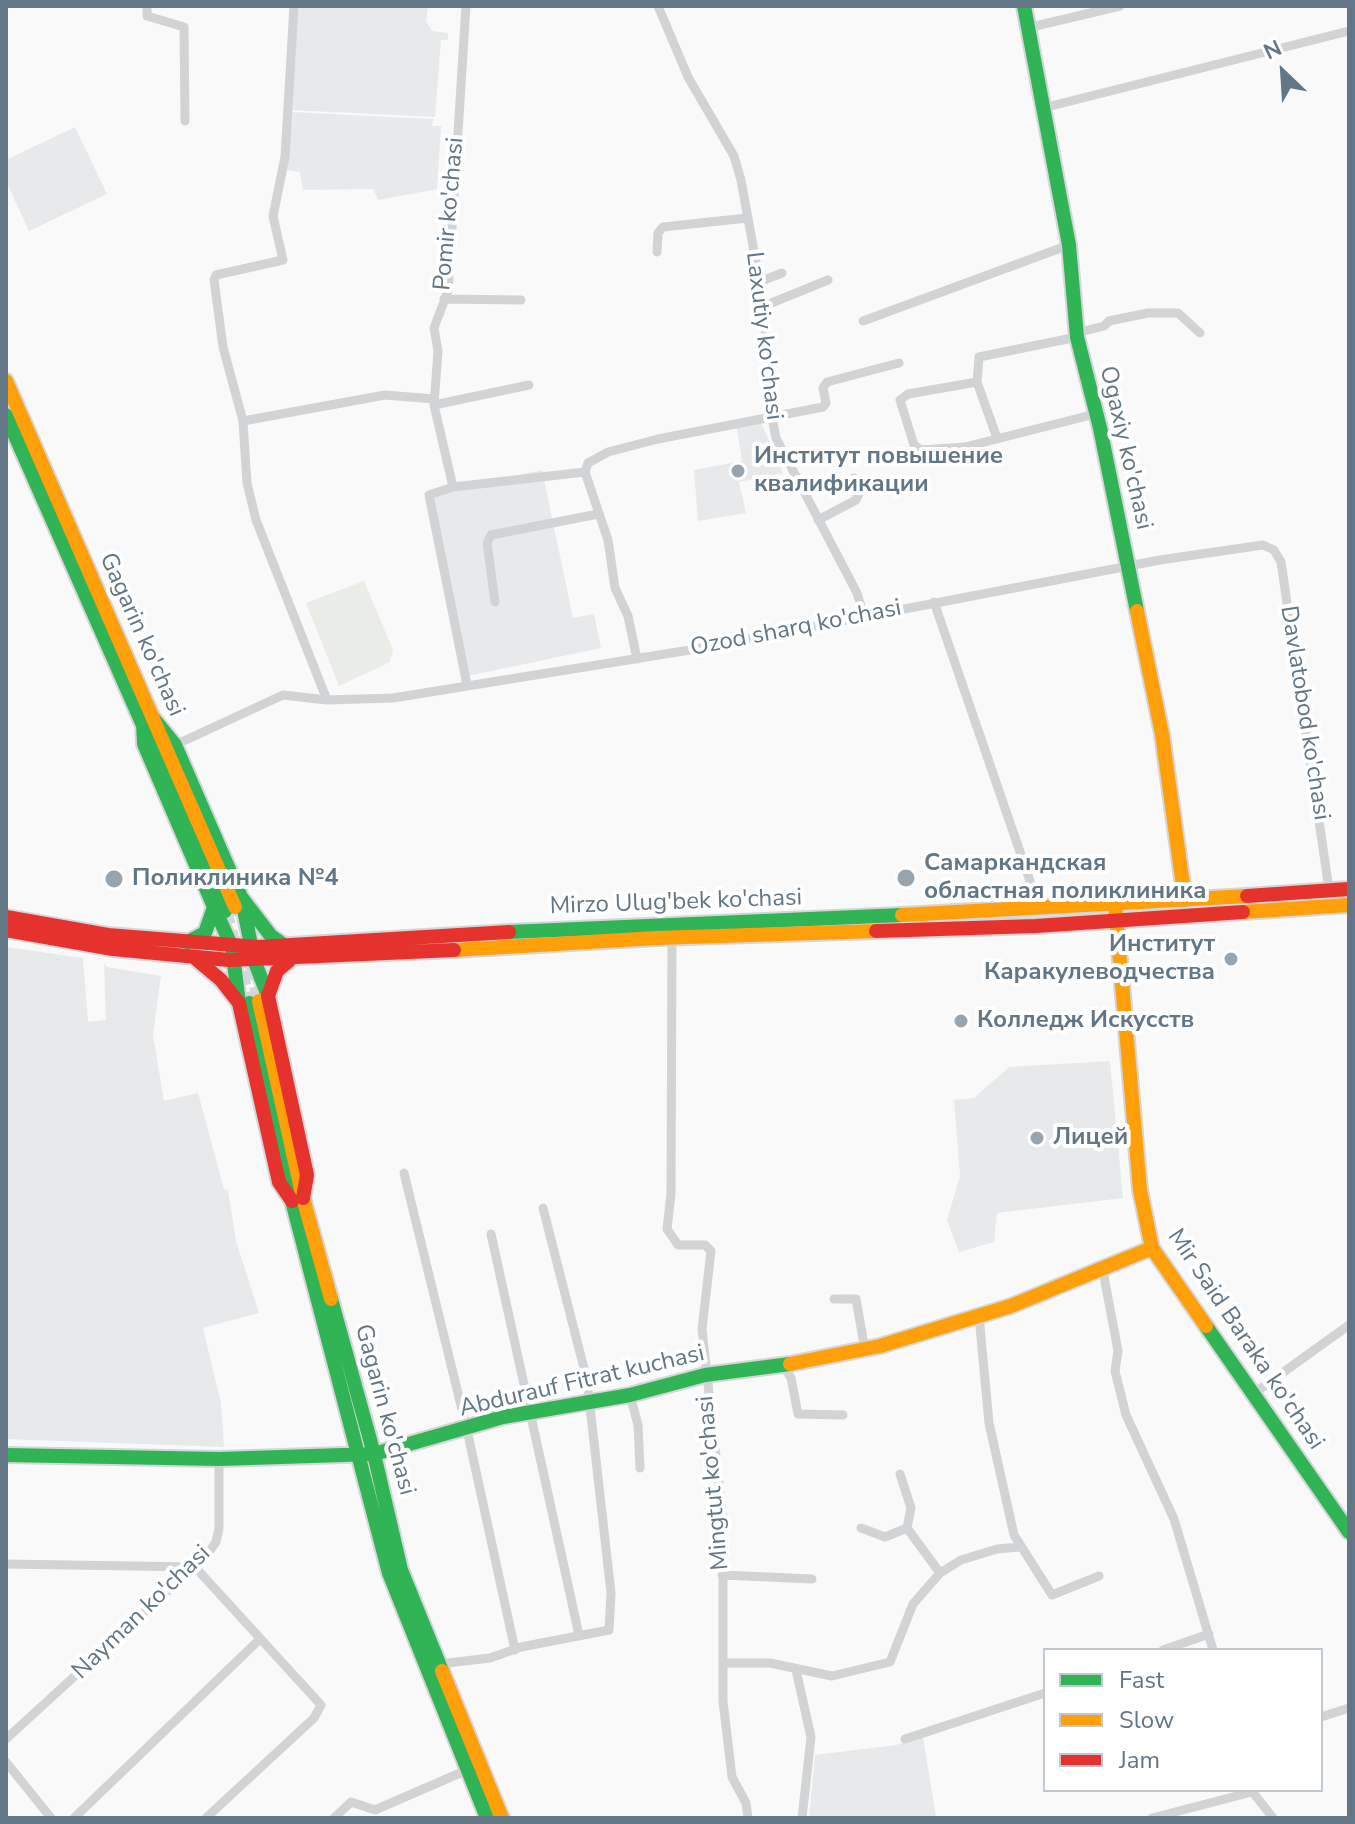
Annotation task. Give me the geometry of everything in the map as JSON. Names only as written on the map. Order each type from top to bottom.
[{"type":"main road","name":"Ogaxiy ko'chasi","points":[[1024,6],[1069,245],[1077,337],[1129,568],[1162,734],[1185,900]]},
{"type":"main road","name":"Gagarin ko'chasi","points":[[6,381],[148,720]]},
{"type":"main road","name":"Gagarin ko'chasi","points":[[6,415],[148,720]]},
{"type":"main road","points":[[148,720],[144,744],[229,906],[253,954],[254,1001],[279,1182],[297,1200],[307,1175],[254,1001],[234,953],[229,906],[175,745],[148,720]]},
{"type":"main road","name":"Mirzo Ulug'bek ko'chasi","points":[[288,953],[602,927],[1033,910],[1349,889]]},
{"type":"main road","name":"Mir Said Baraka ko'chasi","points":[[1115,904],[1140,1190],[1152,1248],[1349,1532]]},
{"type":"main road","name":"Mirzo Ulug'bek ko'chasi","points":[[6,930],[113,949],[253,954],[936,931],[1349,905]]},
{"type":"main road","points":[[229,906],[188,950],[221,980],[254,1001]]},
{"type":"main road","points":[[229,906],[261,926],[288,953],[254,1001]]},
{"type":"main road","name":"Mirzo Ulug'bek ko'chasi","points":[[6,917],[188,950]]},
{"type":"main road","name":"Gagarin ko'chasi","points":[[297,1200],[389,1573],[487,1818]]},
{"type":"main road","name":"Gagarin ko'chasi","points":[[297,1200],[374,1454],[401,1570],[502,1818]]},
{"type":"main road","name":"Abdurauf Fitrat kuchasi","points":[[6,1455],[219,1459],[374,1454],[530,1412],[630,1395],[705,1375],[865,1350],[979,1316],[1103,1271],[1152,1248]]},
{"type":"street","points":[[147,6],[147,16],[184,27],[185,121]]},
{"type":"street","points":[[294,6],[285,157],[273,216],[283,260],[216,275],[214,280],[223,347],[243,421],[247,483],[256,520],[327,700]]},
{"type":"street","name":"Pomir ko'chasi","points":[[453,487],[434,402],[438,351],[434,328],[448,291],[466,6]]},
{"type":"street","name":"Laxutiy ko'chasi","points":[[658,6],[688,77],[734,156],[764,306],[771,415],[776,438],[857,593],[864,616]]},
{"type":"street","points":[[1027,28],[1120,6]]},
{"type":"street","points":[[1043,108],[1349,31]]},
{"type":"street","points":[[657,252],[658,233],[663,227],[747,218]]},
{"type":"street","points":[[863,321],[1069,245]]},
{"type":"street","points":[[759,282],[782,273]]},
{"type":"street","points":[[764,306],[828,280]]},
{"type":"street","points":[[444,299],[521,300]]},
{"type":"street","points":[[997,438],[977,382],[979,357],[1077,337],[1109,321],[1165,312],[1178,313],[1200,333]]},
{"type":"street","points":[[637,659],[628,616],[615,588],[608,540],[585,472],[588,463],[608,452],[771,415],[823,407],[826,403],[823,388],[827,382],[899,363]]},
{"type":"street","points":[[977,382],[903,397],[900,400],[914,445],[921,450],[965,447],[1095,414]]},
{"type":"street","points":[[243,421],[371,397],[434,402],[529,385]]},
{"type":"street","points":[[467,685],[429,497],[434,491],[453,487],[585,472]]},
{"type":"street","points":[[818,520],[856,500],[860,492],[854,478]]},
{"type":"street","points":[[495,602],[487,543],[491,535],[598,514]]},
{"type":"street","name":"Ozod sharq ko'chasi","points":[[175,745],[283,695],[327,700],[393,698],[637,659],[934,602],[1263,545]]},
{"type":"street","name":"Davlatobod ko'chasi","points":[[1263,545],[1274,550],[1281,562],[1329,889]]},
{"type":"street","points":[[934,602],[1030,881],[1033,910]]},
{"type":"street","name":"Mingtut ko'chasi","points":[[672,938],[671,1194],[667,1229],[678,1245],[705,1245],[711,1251],[702,1329],[720,1491],[725,1663],[723,1701],[732,1777],[746,1803],[748,1818]]},
{"type":"street","points":[[404,1173],[467,1430],[515,1650]]},
{"type":"street","points":[[439,1664],[490,1658],[609,1630],[611,1593],[590,1403],[543,1208]]},
{"type":"street","points":[[491,1234],[579,1635]]},
{"type":"street","points":[[1103,1271],[1118,1351],[1115,1371],[1126,1415],[1174,1519],[1212,1648]]},
{"type":"street","points":[[834,1299],[856,1299],[865,1350]]},
{"type":"street","points":[[979,1316],[989,1423],[1014,1535],[1052,1595],[1099,1576]]},
{"type":"street","points":[[1253,1394],[1349,1325]]},
{"type":"street","points":[[782,1364],[791,1378],[798,1414],[843,1415]]},
{"type":"street","points":[[630,1395],[638,1425],[640,1468]]},
{"type":"street","name":"Nayman ko'chasi","points":[[6,1739],[195,1567],[216,1542],[219,1459]]},
{"type":"street","points":[[900,1474],[911,1508],[907,1528],[940,1573]]},
{"type":"street","points":[[861,1528],[885,1537],[907,1528]]},
{"type":"street","points":[[725,1663],[770,1663],[832,1676],[890,1662],[913,1604],[940,1573],[961,1560],[997,1549],[1020,1547]]},
{"type":"street","points":[[6,1564],[195,1567],[316,1698],[321,1705],[314,1718],[206,1818]]},
{"type":"street","points":[[722,1575],[812,1579]]},
{"type":"street","points":[[1169,1648],[1209,1634]]},
{"type":"street","points":[[74,1818],[260,1639]]},
{"type":"street","points":[[796,1670],[811,1737],[802,1818]]},
{"type":"street","points":[[905,1739],[1043,1694]]},
{"type":"street","points":[[1323,1716],[1349,1708]]},
{"type":"street","points":[[6,1762],[51,1818]]},
{"type":"street","points":[[334,1818],[351,1802],[375,1810],[467,1770]]},
{"type":"street","points":[[1152,1818],[1248,1792]]},
{"type":"street","points":[[1253,1792],[1273,1818]]},
{"type":"shaded area","points":[[298,6],[428,6],[426,21],[432,31],[448,33],[448,40],[441,40],[435,117],[290,110]]},
{"type":"shaded area","points":[[292,112],[433,119],[432,126],[441,126],[437,189],[378,200],[373,189],[303,190],[300,172],[287,170]]},
{"type":"shaded area","points":[[75,127],[107,194],[29,231],[6,181],[6,160]]},
{"type":"shaded area","name":"Институт повышение квалификации","points":[[760,420],[783,473],[739,482],[746,513],[698,521],[694,470],[742,461],[736,423]]},
{"type":"shaded area","points":[[542,470],[573,618],[594,614],[601,648],[468,676],[430,494]]},
{"type":"shaded area","points":[[364,581],[393,650],[390,662],[339,686],[306,603]]},
{"type":"shaded area","points":[[6,947],[83,958],[88,1022],[106,1020],[104,963],[107,967],[161,976],[153,1035],[164,1101],[198,1093],[224,1189],[228,1190],[236,1241],[259,1313],[203,1328],[221,1403],[224,1447],[6,1439]]},
{"type":"shaded area","name":"Лицей","points":[[1110,1061],[1123,1198],[997,1213],[994,1242],[959,1252],[947,1220],[960,1176],[954,1100],[974,1098],[1009,1067]]},
{"type":"shaded area","points":[[923,1737],[936,1817],[809,1818],[815,1755],[896,1745]]},
{"type":"tunnel","points":[[225,911],[249,1003]]},
{"type":"tunnel","points":[[252,966],[259,1001]]},
{"type":"traffic: fast","points":[[1024,6],[1069,245],[1077,337],[1100,428],[1137,611]]},
{"type":"traffic: fast","points":[[6,415],[225,911]]},
{"type":"traffic: fast","points":[[153,718],[175,745],[241,897],[271,936],[285,946]]},
{"type":"traffic: fast","points":[[143,722],[144,744],[214,907],[205,933],[188,942]]},
{"type":"traffic: fast","points":[[242,900],[254,960],[268,996]]},
{"type":"traffic: fast","points":[[214,907],[232,947],[239,1003]]},
{"type":"traffic: fast","points":[[509,932],[902,915]]},
{"type":"traffic: fast","points":[[249,1003],[292,1201],[389,1573],[487,1818]]},
{"type":"traffic: fast","points":[[331,1299],[374,1454],[401,1570],[442,1671]]},
{"type":"traffic: fast","points":[[1206,1326],[1349,1532]]},
{"type":"traffic: fast","points":[[6,1455],[219,1459],[374,1454],[503,1417],[630,1395],[705,1375],[790,1364]]},
{"type":"traffic: slow","points":[[6,381],[235,907]]},
{"type":"traffic: slow","points":[[1137,611],[1162,734],[1185,900]]},
{"type":"traffic: slow","points":[[902,915],[1247,896]]},
{"type":"traffic: slow","points":[[1115,904],[1140,1190],[1152,1248],[1206,1326]]},
{"type":"traffic: slow","points":[[1243,912],[1349,905]]},
{"type":"traffic: slow","points":[[454,950],[656,938],[876,931]]},
{"type":"traffic: slow","points":[[259,1001],[303,1198],[331,1299]]},
{"type":"traffic: slow","points":[[790,1364],[880,1346],[1011,1306],[1152,1248]]},
{"type":"traffic: slow","points":[[442,1671],[502,1818]]},
{"type":"traffic: jam","points":[[1247,896],[1349,889]]},
{"type":"traffic: jam","points":[[876,931],[1036,926],[1243,912]]},
{"type":"traffic: jam","points":[[6,917],[108,935],[258,947],[509,932]]},
{"type":"traffic: jam","points":[[6,930],[113,949],[229,960],[454,950]]},
{"type":"traffic: jam","points":[[196,959],[221,980],[239,1003],[279,1182],[292,1201]]},
{"type":"traffic: jam","points":[[290,960],[277,971],[268,996],[307,1175],[303,1198]]},
{"type":"place","name":"Институт повышение квалификации","points":[[738,471]]},
{"type":"place","name":"Самаркандская областная поликлиника","points":[[906,878]]},
{"type":"place","name":"Поликлиника №4","points":[[114,879]]},
{"type":"place","name":"Институт Каракулеводчества","points":[[1231,959]]},
{"type":"place","name":"Колледж Искусств","points":[[961,1021]]},
{"type":"place","name":"Лицей","points":[[1037,1138]]}]
